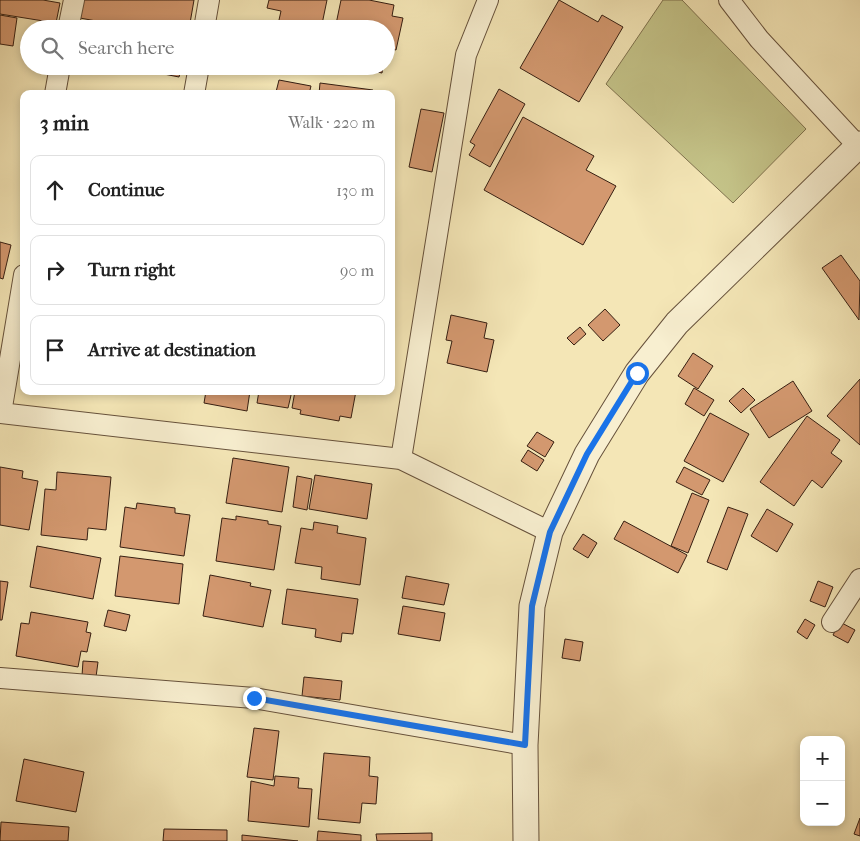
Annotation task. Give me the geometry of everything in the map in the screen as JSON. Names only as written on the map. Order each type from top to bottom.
[{"type":"street","points":[[70,20],[74,0]]},
{"type":"street","points":[[206,20],[209,0]]},
{"type":"street","points":[[401,459],[466,55],[488,0]]},
{"type":"street","points":[[526,841],[525,745],[532,606],[550,532],[587,454],[637,373],[677,323],[859,145],[759,38],[729,0]]},
{"type":"street","points":[[56,90],[58,75]]},
{"type":"street","points":[[195,90],[197,75]]},
{"type":"street","points":[[20,298],[0,413],[401,459],[550,532]]},
{"type":"street","points":[[832,622],[860,579]]},
{"type":"street","points":[[0,678],[254,698],[525,745]]},
{"type":"shaded area","points":[[663,0],[682,0],[806,129],[733,203],[606,84]]},
{"type":"building","points":[[0,0],[43,0],[60,3],[57,20],[37,20],[0,14]]},
{"type":"building","points":[[83,0],[194,0],[191,20],[91,20],[80,18]]},
{"type":"building","points":[[269,0],[327,0],[323,20],[279,20],[281,11],[267,8]]},
{"type":"building","points":[[341,0],[369,0],[394,5],[392,16],[403,18],[396,50],[395,20],[337,20]]},
{"type":"building","points":[[559,0],[598,22],[602,15],[623,27],[579,102],[520,68]]},
{"type":"building","points":[[0,15],[17,18],[13,46],[0,44]]},
{"type":"building","points":[[279,80],[311,86],[310,90],[276,90]]},
{"type":"building","points":[[320,83],[373,90],[319,90]]},
{"type":"building","points":[[499,89],[525,104],[490,167],[469,155],[475,145],[470,142]]},
{"type":"building","points":[[421,109],[444,113],[432,172],[409,167]]},
{"type":"building","points":[[523,117],[594,156],[586,170],[616,186],[583,245],[484,190]]},
{"type":"building","points":[[0,242],[11,245],[3,279],[0,278]]},
{"type":"building","points":[[841,255],[860,281],[859,320],[822,268]]},
{"type":"building","points":[[605,309],[620,325],[603,341],[588,325]]},
{"type":"building","points":[[451,315],[487,323],[484,338],[494,340],[487,372],[447,363],[452,341],[446,340]]},
{"type":"building","points":[[580,327],[586,334],[574,345],[567,338]]},
{"type":"building","points":[[693,353],[713,366],[698,389],[678,376]]},
{"type":"building","points":[[860,379],[860,445],[827,416]]},
{"type":"building","points":[[793,381],[812,411],[769,438],[750,409]]},
{"type":"building","points":[[694,388],[714,400],[704,416],[685,404]]},
{"type":"building","points":[[743,388],[755,400],[741,413],[729,401]]},
{"type":"building","points":[[205,395],[249,395],[247,411],[204,403]]},
{"type":"building","points":[[258,395],[291,395],[288,408],[257,403]]},
{"type":"building","points":[[294,395],[355,395],[351,418],[340,416],[339,421],[300,414],[301,410],[292,408]]},
{"type":"building","points":[[710,413],[749,434],[723,482],[684,461]]},
{"type":"building","points":[[807,416],[840,440],[831,453],[842,461],[822,488],[812,480],[794,506],[760,482]]},
{"type":"building","points":[[537,432],[554,442],[545,457],[527,446]]},
{"type":"building","points":[[528,450],[544,460],[537,471],[521,461]]},
{"type":"building","points":[[233,458],[289,467],[282,512],[226,503]]},
{"type":"building","points":[[0,467],[23,471],[22,478],[38,481],[29,530],[0,525]]},
{"type":"building","points":[[684,467],[710,480],[702,495],[676,482]]},
{"type":"building","points":[[57,472],[111,477],[106,530],[88,528],[87,540],[41,535],[45,489],[56,490]]},
{"type":"building","points":[[315,475],[372,484],[367,519],[309,509]]},
{"type":"building","points":[[297,476],[312,479],[307,510],[293,507]]},
{"type":"building","points":[[692,493],[709,500],[688,553],[671,546]]},
{"type":"building","points":[[137,503],[175,508],[175,513],[190,515],[184,556],[120,547],[125,507],[136,509]]},
{"type":"building","points":[[728,507],[748,514],[727,570],[707,562]]},
{"type":"building","points":[[767,509],[793,524],[777,552],[751,536]]},
{"type":"building","points":[[236,516],[268,521],[268,524],[281,526],[274,570],[216,561],[222,518],[236,520]]},
{"type":"building","points":[[624,521],[687,555],[678,573],[614,539]]},
{"type":"building","points":[[314,522],[338,526],[337,533],[366,538],[360,585],[321,579],[322,567],[295,563],[301,528],[313,530]]},
{"type":"building","points":[[583,534],[597,543],[588,558],[573,549]]},
{"type":"building","points":[[37,546],[101,558],[93,599],[30,587]]},
{"type":"building","points":[[120,556],[183,564],[179,604],[115,596]]},
{"type":"building","points":[[210,575],[251,583],[250,586],[271,590],[263,627],[203,616]]},
{"type":"building","points":[[406,576],[449,584],[444,605],[402,598]]},
{"type":"building","points":[[0,581],[8,582],[2,620],[0,620]]},
{"type":"building","points":[[818,581],[833,587],[825,607],[810,601]]},
{"type":"building","points":[[287,589],[358,599],[353,634],[342,633],[341,642],[315,637],[316,629],[282,624]]},
{"type":"building","points":[[403,606],[445,613],[440,641],[398,634]]},
{"type":"building","points":[[108,610],[130,615],[126,631],[104,626]]},
{"type":"building","points":[[31,612],[88,622],[86,632],[91,633],[87,652],[81,651],[78,667],[16,656],[21,623],[29,624]]},
{"type":"building","points":[[805,619],[815,625],[807,639],[797,632]]},
{"type":"building","points":[[840,622],[855,630],[848,643],[833,635]]},
{"type":"building","points":[[565,639],[583,642],[580,661],[562,658]]},
{"type":"building","points":[[83,661],[98,662],[96,677],[82,676]]},
{"type":"building","points":[[304,677],[342,681],[340,700],[302,696]]},
{"type":"building","points":[[254,728],[279,731],[273,780],[247,777]]},
{"type":"building","points":[[324,753],[370,757],[369,776],[378,777],[376,804],[362,803],[360,823],[318,819]]},
{"type":"building","points":[[24,759],[84,772],[76,812],[16,801]]},
{"type":"building","points":[[275,776],[299,778],[298,788],[312,789],[309,827],[248,821],[251,781],[274,786]]},
{"type":"building","points":[[860,818],[860,836],[854,834]]},
{"type":"building","points":[[1,822],[69,827],[68,841],[0,841]]},
{"type":"building","points":[[164,829],[227,830],[227,841],[163,841]]},
{"type":"building","points":[[318,831],[361,835],[361,841],[317,841]]},
{"type":"building","points":[[432,833],[432,841],[377,841],[376,834]]},
{"type":"building","points":[[242,835],[298,841],[242,841]]},
{"type":"route","points":[[254,698],[525,745],[532,606],[550,532],[587,454],[637,373]]}]
